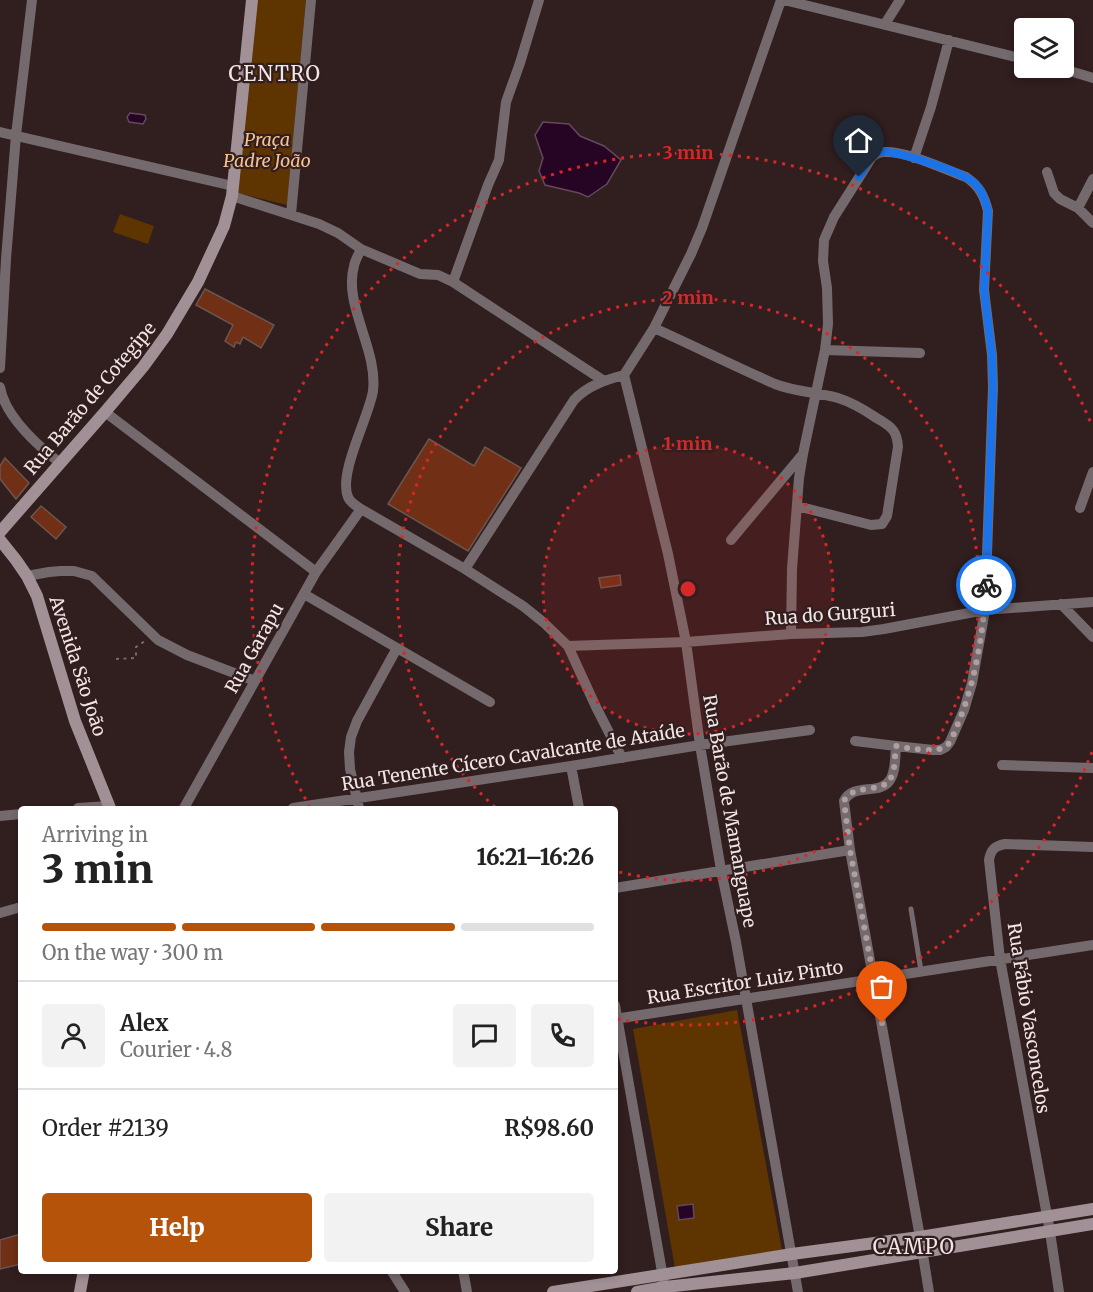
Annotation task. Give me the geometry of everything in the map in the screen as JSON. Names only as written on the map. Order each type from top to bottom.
[{"type":"street","points":[[0,368],[16,135],[32,0]]},
{"type":"street","name":"Rua Barão de Cotegipe","points":[[0,532],[143,367],[183,310],[198,282],[224,226],[232,191],[252,0]]},
{"type":"street","points":[[291,214],[311,0]]},
{"type":"street","points":[[453,282],[499,160],[506,102],[539,0]]},
{"type":"street","points":[[465,569],[567,410],[582,392],[604,381],[624,375],[654,328],[702,228],[783,0],[1014,56]]},
{"type":"street","points":[[885,24],[900,0]]},
{"type":"street","points":[[914,158],[949,40]]},
{"type":"street","points":[[1074,72],[1093,78]]},
{"type":"street","points":[[0,132],[232,191],[319,224],[338,233],[361,249],[420,274],[438,275],[453,282],[604,381]]},
{"type":"street","points":[[790,634],[792,569],[803,454],[825,350],[829,306],[823,261],[824,240],[834,217],[872,157],[887,152],[914,158],[966,177],[975,183],[981,190],[988,211],[984,290],[993,387],[985,610],[972,683],[964,710],[946,747],[933,750],[855,741]]},
{"type":"street","points":[[1047,172],[1054,194],[1078,208],[1093,223]]},
{"type":"street","points":[[1078,208],[1093,179]]},
{"type":"street","points":[[361,249],[354,264],[352,289],[373,369],[373,385],[371,400],[346,480],[347,495],[361,509],[465,569],[523,606],[543,622],[567,646],[622,758]]},
{"type":"street","points":[[654,328],[777,384],[799,391],[837,398],[860,407],[892,427],[898,447],[887,516],[882,524],[871,525],[797,506]]},
{"type":"street","points":[[825,350],[920,353]]},
{"type":"street","name":"Rua Barão de Mamanguape","points":[[624,375],[668,554],[686,642],[700,745],[798,1292]]},
{"type":"street","points":[[0,387],[2,398],[19,424],[39,446],[60,463]]},
{"type":"street","points":[[105,412],[316,572]]},
{"type":"street","points":[[731,540],[803,454]]},
{"type":"street","points":[[1080,508],[1093,472]]},
{"type":"street","name":"Rua Garapu","points":[[185,806],[316,572],[361,509]]},
{"type":"street","name":"Avenida São João","points":[[0,540],[27,576],[37,596],[75,721],[109,806]]},
{"type":"street","points":[[27,576],[61,571],[74,571],[92,576],[158,639],[187,655],[255,681]]},
{"type":"street","points":[[304,594],[490,702]]},
{"type":"street","name":"Rua do Gurguri","points":[[567,646],[686,642],[873,630],[985,610],[1093,602]]},
{"type":"street","points":[[1061,604],[1093,637]]},
{"type":"street","points":[[358,803],[350,769],[351,737],[357,721],[397,648]]},
{"type":"street","name":"Rua Tenente Cícero Cavalcante de Ataíde","points":[[319,806],[358,803],[700,745],[810,730]]},
{"type":"street","points":[[896,746],[890,781],[880,787],[853,791],[844,801],[850,850],[929,1292]]},
{"type":"street","points":[[1002,765],[1093,768]]},
{"type":"street","points":[[572,766],[579,806]]},
{"type":"street","points":[[0,816],[18,814]]},
{"type":"street","name":"Rua Fábio Vasconcelos","points":[[1059,1292],[1000,959],[989,860],[993,849],[1005,844],[1093,847]]},
{"type":"street","points":[[618,887],[850,850]]},
{"type":"street","points":[[0,914],[18,908]]},
{"type":"street","name":"Rua Escritor Luiz Pinto","points":[[618,1019],[1093,945]]},
{"type":"street","points":[[618,1030],[665,1285]]},
{"type":"street","points":[[637,1292],[792,1254],[920,1237],[1093,1209]]},
{"type":"street","points":[[553,1292],[795,1273],[1093,1224]]},
{"type":"street","points":[[80,1292],[83,1274]]},
{"type":"street","points":[[394,1274],[405,1292]]},
{"type":"street","points":[[464,1274],[467,1292]]},
{"type":"lane","points":[[911,909],[921,971]]},
{"type":"path","points":[[116,659],[136,658],[136,647],[153,635]]},
{"type":"green space","name":"Praça Padre João","points":[[257,0],[306,0],[287,205],[237,193]]},
{"type":"green space","points":[[120,214],[154,226],[148,244],[113,232]]},
{"type":"green space","points":[[737,1010],[782,1250],[675,1268],[633,1029]]},
{"type":"shaded area","points":[[130,113],[145,115],[146,119],[143,124],[129,122],[127,117]]},
{"type":"shaded area","points":[[543,122],[569,124],[580,136],[604,146],[621,160],[607,184],[588,197],[545,185],[539,171],[543,158],[535,135]]},
{"type":"shaded area","points":[[693,1204],[694,1218],[679,1220],[677,1206]]},
{"type":"building","points":[[205,289],[274,325],[261,348],[243,337],[240,344],[236,342],[234,347],[225,341],[233,325],[196,305]]},
{"type":"building","points":[[429,439],[474,466],[485,447],[521,468],[468,551],[388,504]]},
{"type":"building","points":[[5,458],[29,483],[16,499],[0,479],[0,466]]},
{"type":"building","points":[[41,506],[66,527],[56,539],[31,517]]},
{"type":"building","points":[[620,575],[621,585],[601,588],[599,578]]},
{"type":"building","points":[[18,1235],[18,1265],[0,1269],[0,1240]]},
{"type":"way so far","points":[[882,1023],[850,850],[844,801],[853,791],[880,787],[890,781],[893,775],[896,746],[940,750],[950,742],[964,710],[972,683],[985,610],[986,585]]},
{"type":"district","name":"CENTRO","points":[[275,73]]},
{"type":"district","name":"CAMPO","points":[[914,1246]]},
{"type":"route","points":[[859,177],[876,154],[887,152],[901,154],[966,177],[981,190],[985,200],[988,211],[984,304],[992,355],[993,387],[986,585]]}]
